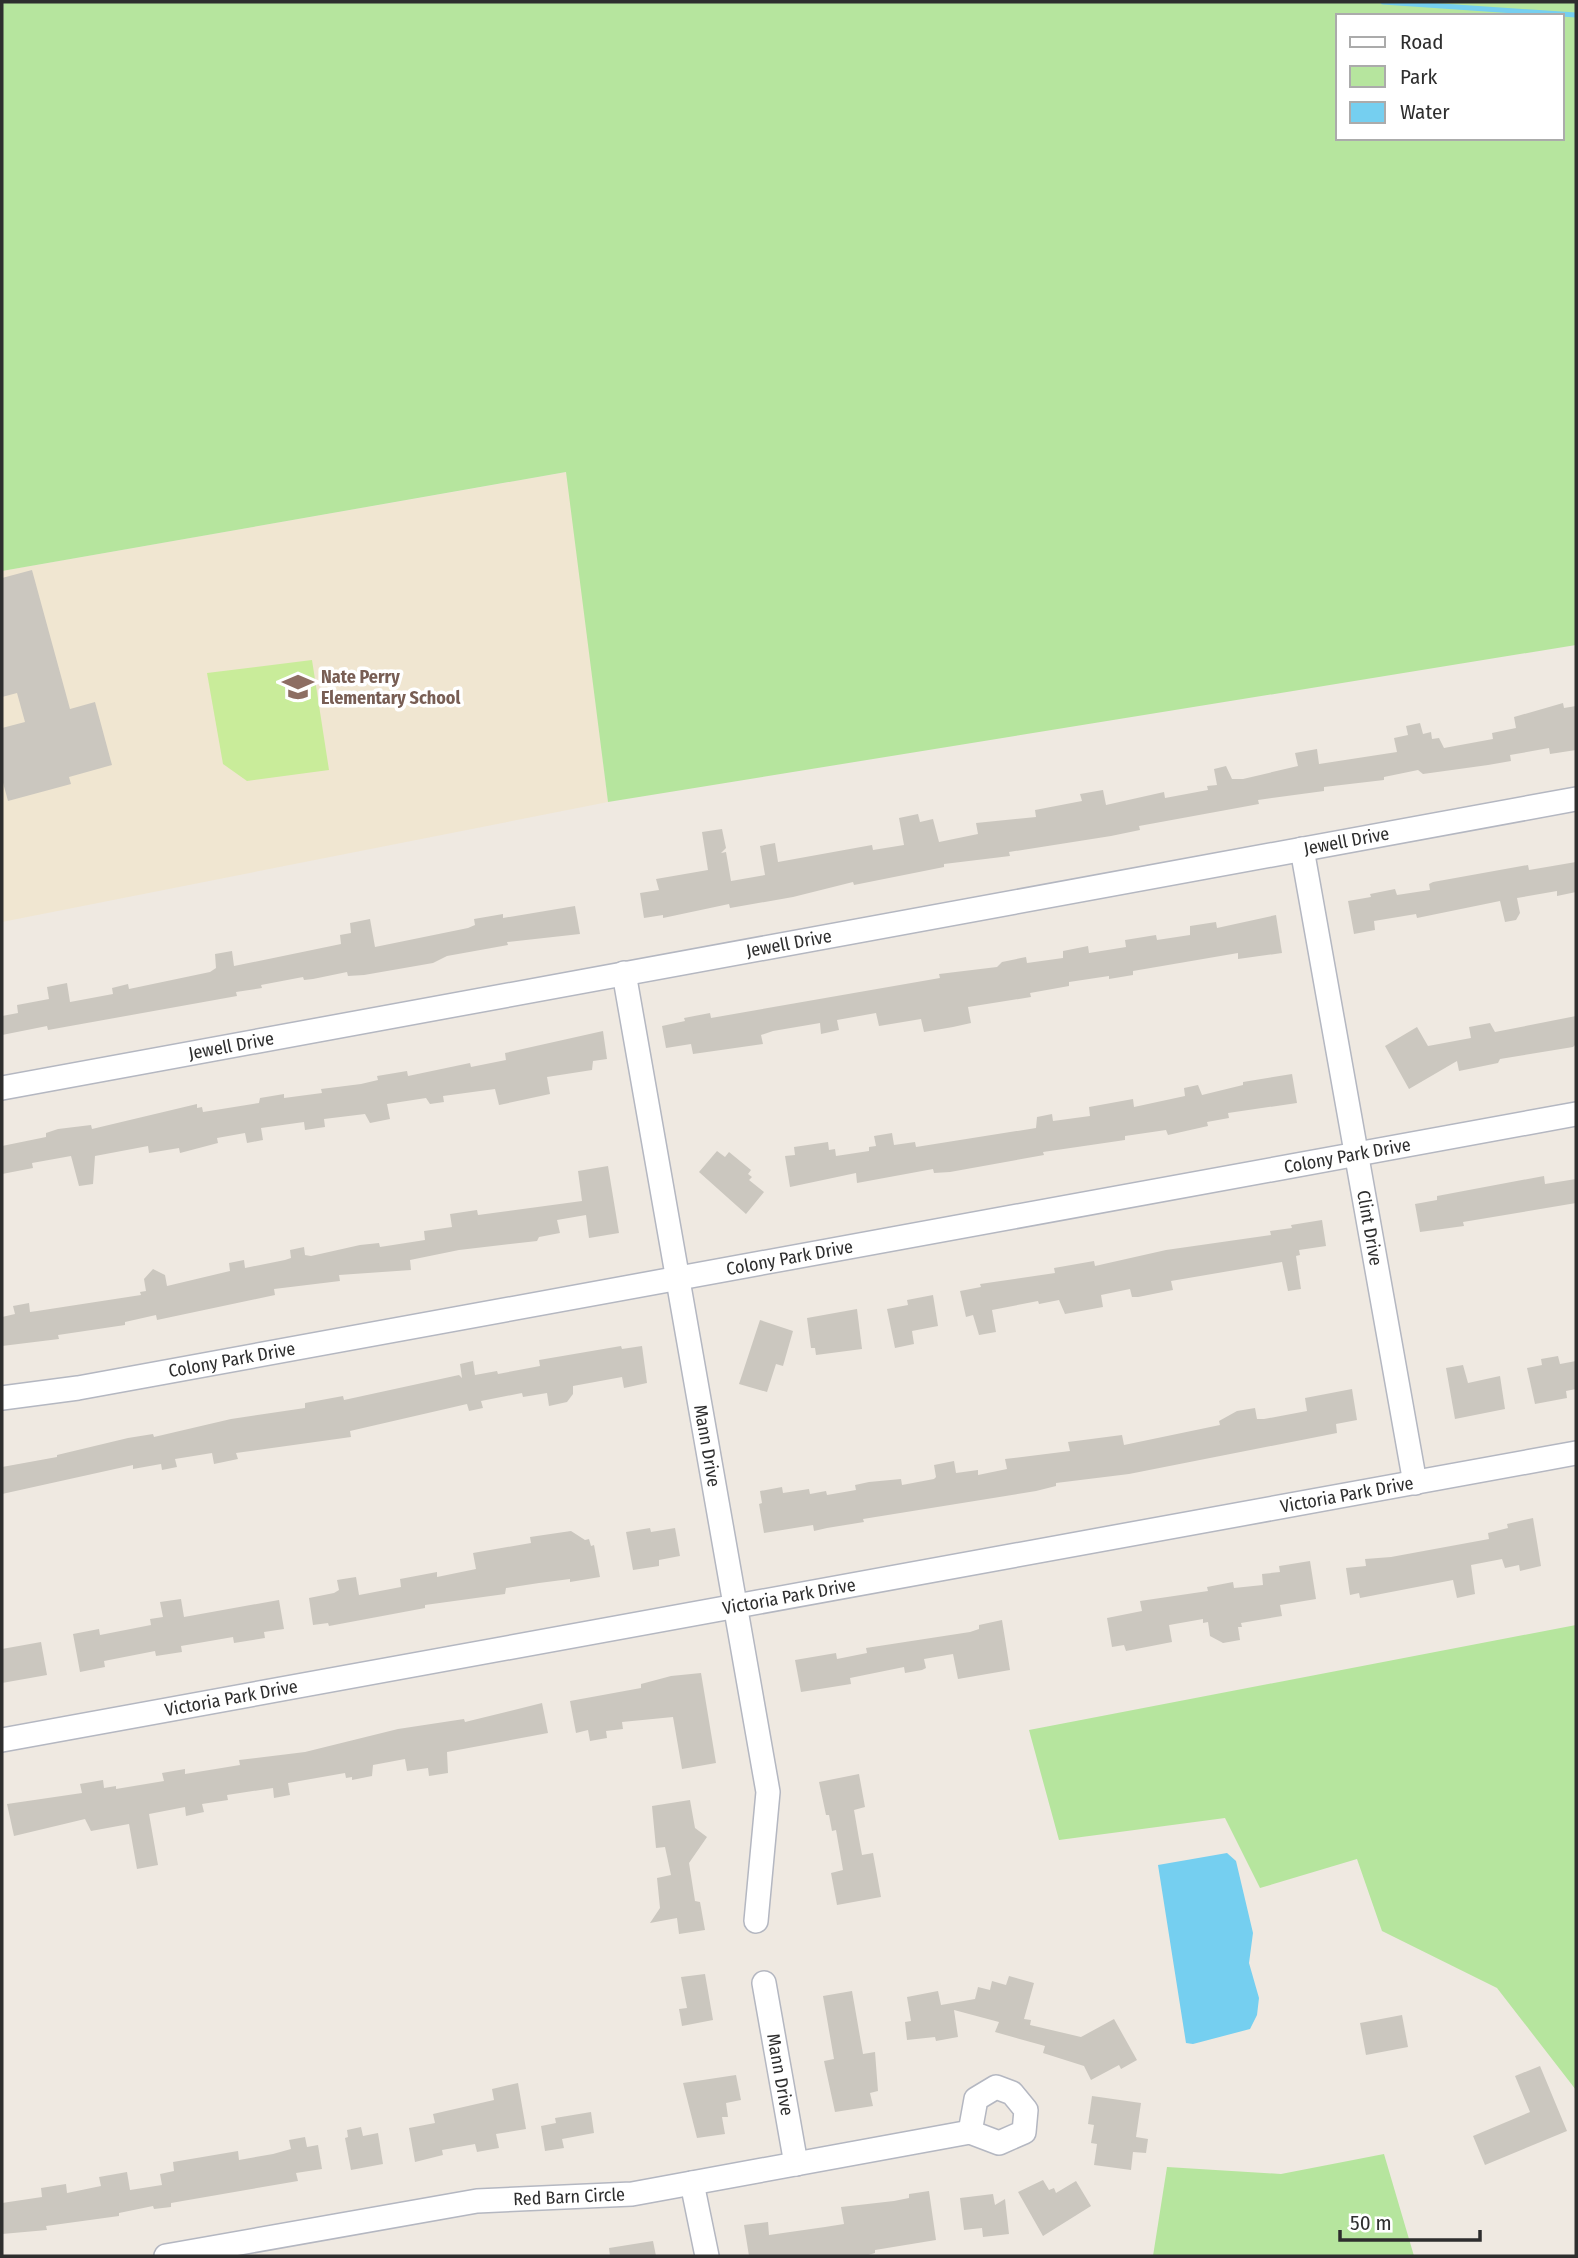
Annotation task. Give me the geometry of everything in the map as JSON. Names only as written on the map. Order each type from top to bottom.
[{"type":"street","name":"Jewell Drive","points":[[2,1088],[1576,799]]},
{"type":"street","name":"Clint Drive","points":[[1302,849],[1415,1483]]},
{"type":"street","name":"Mann Drive","points":[[624,972],[733,1606],[768,1792],[756,1921]]},
{"type":"street","name":"Colony Park Drive","points":[[2,1398],[78,1388],[1576,1114]]},
{"type":"street","name":"Victoria Park Drive","points":[[2,1740],[1576,1453]]},
{"type":"street","name":"Mann Drive","points":[[764,1983],[796,2164]]},
{"type":"street","name":"Red Barn Circle","points":[[166,2256],[477,2201],[632,2194],[970,2132]]},
{"type":"street","points":[[692,2183],[707,2256]]},
{"type":"shaded area","name":"Nate Perry Elementary School","points":[[567,472],[608,802],[2,922],[2,571]]},
{"type":"green space","points":[[2,2],[1576,2],[1576,645],[608,802],[566,472],[2,571]]},
{"type":"green space","points":[[312,660],[329,770],[247,781],[223,764],[207,673]]},
{"type":"green space","points":[[1576,1625],[1576,2090],[1497,1988],[1382,1931],[1357,1859],[1260,1888],[1225,1818],[1059,1840],[1029,1730]]},
{"type":"green space","points":[[1384,2154],[1414,2256],[1153,2256],[1167,2167],[1281,2174]]},
{"type":"water","points":[[1227,1853],[1236,1861],[1253,1933],[1249,1963],[1259,1998],[1257,2015],[1250,2029],[1193,2044],[1186,2043],[1158,1865]]},
{"type":"building","points":[[32,570],[70,709],[95,702],[112,765],[69,777],[71,784],[8,801],[2,779],[2,728],[25,722],[17,693],[2,697],[2,578]]},
{"type":"building","points":[[1563,703],[1564,708],[1576,706],[1576,750],[1550,754],[1549,748],[1510,755],[1511,761],[1488,765],[1423,774],[1418,770],[1384,777],[1384,780],[1324,787],[1324,791],[1258,800],[1259,804],[1139,826],[1140,830],[1111,836],[1009,852],[1010,856],[944,864],[944,867],[854,885],[853,882],[793,897],[730,908],[729,904],[663,918],[663,915],[644,918],[640,893],[659,890],[656,879],[708,870],[702,832],[722,829],[726,848],[721,853],[726,852],[731,881],[765,875],[760,846],[775,843],[778,862],[872,845],[873,850],[904,845],[899,818],[918,814],[920,822],[933,819],[939,842],[978,834],[976,823],[1036,817],[1035,810],[1082,801],[1080,794],[1103,790],[1106,805],[1164,792],[1165,798],[1208,790],[1207,786],[1217,785],[1214,769],[1226,766],[1232,779],[1243,779],[1298,766],[1295,753],[1317,749],[1319,764],[1397,752],[1394,738],[1408,735],[1406,726],[1420,723],[1423,734],[1431,732],[1432,739],[1439,738],[1444,748],[1493,739],[1492,733],[1516,728],[1514,717]]},
{"type":"building","points":[[1576,862],[1576,892],[1557,896],[1557,891],[1517,898],[1520,913],[1516,920],[1505,922],[1500,901],[1417,918],[1416,914],[1374,921],[1375,930],[1354,934],[1348,901],[1395,889],[1397,895],[1430,890],[1429,884],[1433,882],[1528,865],[1529,870]]},
{"type":"building","points":[[575,906],[580,934],[507,942],[508,945],[447,956],[433,963],[364,975],[348,976],[347,972],[313,979],[304,980],[303,977],[236,992],[237,996],[48,1030],[47,1026],[2,1035],[2,1016],[18,1013],[17,1005],[49,999],[47,987],[67,983],[70,1002],[113,994],[112,988],[128,984],[129,989],[210,972],[216,968],[215,954],[232,951],[234,966],[341,944],[340,935],[351,933],[350,923],[370,919],[375,947],[468,928],[475,925],[474,919],[503,914],[503,918]]},
{"type":"building","points":[[1276,915],[1282,953],[1238,959],[1238,953],[1133,971],[1133,975],[1069,982],[1069,986],[1030,993],[1031,997],[968,1007],[971,1023],[953,1027],[924,1032],[921,1019],[879,1026],[876,1013],[837,1020],[839,1030],[821,1034],[820,1023],[773,1031],[761,1035],[763,1044],[693,1054],[691,1044],[666,1048],[662,1026],[685,1021],[684,1018],[710,1013],[711,1018],[940,978],[939,974],[997,967],[1002,962],[1026,957],[1027,963],[1063,958],[1063,951],[1088,946],[1089,953],[1126,947],[1125,940],[1156,935],[1157,940],[1190,935],[1190,926],[1216,922],[1217,928]]},
{"type":"building","points":[[1576,1016],[1576,1044],[1573,1047],[1500,1059],[1498,1063],[1459,1071],[1457,1061],[1409,1089],[1385,1046],[1417,1027],[1428,1046],[1471,1038],[1469,1027],[1490,1023],[1495,1032]]},
{"type":"building","points":[[603,1031],[607,1059],[593,1061],[592,1070],[547,1077],[550,1094],[499,1105],[495,1089],[443,1096],[444,1102],[430,1104],[426,1098],[387,1104],[390,1119],[370,1123],[365,1114],[324,1119],[325,1127],[305,1130],[304,1122],[261,1128],[263,1140],[247,1143],[245,1133],[217,1138],[218,1143],[180,1153],[179,1148],[149,1153],[148,1146],[95,1156],[93,1184],[79,1186],[71,1156],[32,1163],[33,1168],[2,1174],[2,1146],[46,1137],[46,1133],[58,1129],[91,1125],[92,1129],[197,1104],[197,1108],[202,1107],[203,1112],[259,1103],[260,1098],[284,1094],[284,1098],[322,1093],[321,1089],[361,1084],[378,1080],[377,1076],[407,1071],[408,1076],[470,1063],[471,1067],[506,1060],[505,1053]]},
{"type":"building","points":[[1292,1074],[1297,1103],[1228,1113],[1229,1118],[1207,1122],[1208,1126],[1168,1135],[1166,1130],[1125,1136],[1125,1140],[1043,1152],[1044,1155],[950,1172],[934,1173],[933,1169],[857,1183],[856,1173],[790,1187],[785,1156],[795,1155],[794,1147],[828,1142],[829,1150],[835,1149],[836,1156],[869,1151],[869,1147],[876,1146],[874,1136],[892,1133],[894,1145],[915,1142],[916,1147],[1036,1128],[1037,1117],[1052,1114],[1053,1121],[1090,1116],[1089,1107],[1133,1099],[1134,1107],[1185,1096],[1184,1088],[1198,1085],[1202,1095],[1243,1085],[1243,1082]]},
{"type":"building","points":[[717,1151],[725,1157],[729,1152],[751,1170],[748,1174],[752,1177],[749,1180],[764,1192],[746,1214],[699,1172]]},
{"type":"building","points":[[608,1166],[619,1233],[589,1238],[586,1215],[557,1220],[560,1233],[539,1237],[537,1241],[459,1250],[410,1260],[411,1270],[339,1275],[340,1281],[274,1289],[275,1295],[157,1320],[156,1315],[125,1322],[125,1325],[58,1335],[59,1339],[2,1346],[2,1317],[15,1314],[13,1306],[29,1303],[30,1312],[141,1295],[140,1292],[146,1291],[144,1279],[153,1269],[165,1275],[167,1286],[230,1271],[229,1263],[244,1260],[245,1268],[285,1260],[291,1258],[290,1250],[304,1247],[305,1255],[311,1256],[360,1245],[379,1243],[380,1247],[425,1240],[424,1231],[452,1227],[450,1214],[477,1210],[478,1215],[582,1201],[578,1171]]},
{"type":"building","points":[[1544,1176],[1545,1184],[1576,1179],[1576,1203],[1463,1222],[1464,1226],[1420,1232],[1415,1204],[1437,1200],[1437,1196]]},
{"type":"building","points":[[1322,1220],[1326,1246],[1299,1250],[1300,1255],[1296,1256],[1301,1289],[1288,1291],[1282,1262],[1171,1281],[1173,1290],[1138,1297],[1132,1297],[1130,1289],[1101,1295],[1103,1307],[1065,1314],[1059,1300],[1039,1304],[1038,1301],[992,1310],[996,1332],[979,1335],[973,1315],[966,1317],[960,1291],[981,1287],[980,1284],[1055,1273],[1054,1268],[1094,1261],[1095,1266],[1166,1250],[1271,1235],[1270,1231]]},
{"type":"building","points":[[933,1295],[938,1326],[912,1331],[914,1344],[895,1348],[887,1309],[908,1305],[907,1300]]},
{"type":"building","points":[[857,1309],[862,1349],[816,1355],[815,1348],[811,1348],[807,1318]]},
{"type":"building","points":[[760,1320],[793,1331],[783,1366],[776,1364],[767,1392],[739,1384]]},
{"type":"building","points":[[621,1346],[622,1349],[642,1346],[647,1383],[624,1388],[622,1377],[573,1386],[573,1394],[567,1402],[549,1406],[547,1393],[523,1397],[522,1393],[481,1401],[483,1408],[469,1411],[467,1404],[350,1431],[351,1437],[236,1453],[238,1459],[214,1464],[212,1453],[175,1459],[177,1467],[162,1470],[161,1464],[133,1469],[133,1465],[2,1494],[2,1467],[57,1457],[128,1438],[153,1434],[154,1437],[231,1419],[305,1408],[305,1403],[343,1396],[344,1400],[459,1375],[462,1378],[460,1364],[473,1361],[475,1375],[497,1371],[498,1374],[540,1366],[539,1360]]},
{"type":"building","points":[[1558,1356],[1560,1364],[1576,1361],[1576,1389],[1566,1391],[1567,1398],[1535,1404],[1527,1368],[1542,1365],[1541,1359]]},
{"type":"building","points":[[1463,1365],[1468,1383],[1500,1376],[1505,1409],[1455,1419],[1446,1368]]},
{"type":"building","points":[[1352,1389],[1357,1420],[1336,1424],[1337,1433],[1129,1474],[1056,1483],[1056,1486],[1036,1491],[863,1519],[864,1522],[814,1531],[813,1525],[764,1533],[759,1504],[762,1503],[760,1491],[782,1487],[783,1493],[809,1489],[810,1494],[826,1491],[827,1495],[856,1490],[855,1485],[869,1482],[901,1479],[902,1485],[934,1479],[934,1465],[954,1461],[956,1473],[978,1470],[978,1475],[1007,1469],[1005,1459],[1070,1451],[1068,1442],[1122,1435],[1124,1445],[1220,1425],[1219,1421],[1237,1411],[1255,1408],[1257,1419],[1264,1419],[1307,1411],[1305,1398]]},
{"type":"building","points":[[1533,1518],[1541,1566],[1520,1571],[1519,1565],[1505,1568],[1502,1559],[1471,1565],[1475,1594],[1457,1598],[1453,1580],[1360,1598],[1359,1593],[1350,1595],[1346,1568],[1366,1566],[1365,1559],[1391,1557],[1489,1539],[1488,1533],[1508,1528],[1507,1524]]},
{"type":"building","points":[[650,1528],[651,1532],[675,1528],[680,1556],[659,1560],[659,1566],[633,1570],[626,1532]]},
{"type":"building","points":[[571,1531],[585,1540],[589,1539],[591,1546],[594,1545],[600,1577],[506,1588],[505,1594],[425,1605],[425,1608],[329,1626],[328,1623],[313,1625],[309,1598],[339,1590],[337,1580],[356,1577],[359,1595],[401,1587],[400,1579],[437,1572],[437,1577],[476,1569],[473,1553],[531,1543],[530,1537]]},
{"type":"building","points":[[1310,1561],[1316,1599],[1280,1605],[1282,1616],[1241,1623],[1242,1627],[1238,1627],[1240,1640],[1223,1643],[1210,1636],[1208,1622],[1203,1623],[1203,1619],[1169,1625],[1172,1642],[1126,1651],[1124,1645],[1112,1647],[1107,1618],[1142,1611],[1140,1601],[1208,1591],[1207,1587],[1233,1582],[1234,1588],[1263,1585],[1262,1574],[1280,1572],[1279,1566]]},
{"type":"building","points":[[181,1599],[184,1617],[279,1600],[284,1629],[264,1632],[265,1638],[234,1643],[233,1637],[181,1646],[182,1652],[156,1656],[155,1651],[104,1661],[105,1667],[80,1672],[73,1634],[99,1629],[100,1635],[151,1625],[150,1619],[163,1617],[160,1602]]},
{"type":"building","points":[[1002,1620],[1010,1670],[958,1679],[953,1654],[924,1659],[926,1668],[922,1670],[905,1673],[904,1667],[850,1678],[851,1684],[801,1692],[795,1660],[836,1653],[837,1659],[867,1653],[866,1648],[970,1632],[979,1629],[979,1625]]},
{"type":"building","points":[[41,1642],[47,1675],[2,1683],[2,1649]]},
{"type":"building","points":[[701,1673],[716,1763],[682,1769],[673,1717],[622,1722],[623,1729],[606,1731],[607,1738],[590,1741],[588,1730],[576,1733],[570,1701],[641,1688],[641,1684],[671,1676]]},
{"type":"building","points":[[542,1703],[548,1733],[447,1752],[448,1773],[429,1776],[428,1768],[407,1771],[405,1759],[373,1765],[372,1776],[352,1780],[352,1777],[346,1778],[345,1773],[288,1783],[290,1795],[274,1798],[273,1788],[227,1795],[228,1800],[202,1804],[204,1812],[186,1816],[185,1807],[149,1814],[158,1865],[137,1869],[129,1824],[91,1831],[85,1819],[14,1836],[7,1804],[82,1793],[80,1784],[103,1780],[104,1788],[116,1786],[116,1789],[164,1781],[162,1773],[185,1769],[185,1774],[240,1765],[239,1760],[305,1752],[398,1729],[464,1719],[465,1722]]},
{"type":"building","points":[[859,1774],[865,1807],[854,1810],[859,1839],[862,1855],[873,1853],[881,1897],[837,1905],[831,1873],[843,1870],[836,1830],[832,1831],[829,1815],[826,1815],[819,1782]]},
{"type":"building","points":[[690,1800],[695,1828],[707,1837],[689,1863],[695,1901],[700,1902],[705,1930],[679,1934],[677,1918],[650,1923],[660,1908],[657,1878],[671,1875],[665,1847],[656,1848],[652,1806]]},
{"type":"building","points":[[705,1974],[713,2020],[682,2026],[679,2009],[687,2008],[681,1977]]},
{"type":"building","points":[[1009,1976],[1034,1983],[1024,2019],[1031,2020],[1030,2025],[1081,2037],[1114,2019],[1137,2060],[1121,2069],[1119,2065],[1091,2080],[1084,2066],[1043,2053],[1045,2046],[995,2032],[999,2022],[954,2010],[958,2037],[936,2041],[935,2037],[907,2040],[905,2022],[911,2021],[907,1997],[938,1991],[941,2005],[975,1999],[978,1987],[990,1990],[992,1981],[1006,1985]]},
{"type":"building","points":[[852,1991],[863,2054],[875,2052],[878,2091],[870,2093],[873,2106],[835,2112],[824,2061],[834,2059],[823,1996]]},
{"type":"building","points":[[1402,2015],[1408,2047],[1366,2055],[1360,2023]]},
{"type":"building","points":[[1540,2066],[1567,2131],[1485,2165],[1473,2136],[1530,2112],[1515,2076]]},
{"type":"building","points":[[736,2075],[741,2100],[726,2103],[728,2117],[722,2117],[725,2134],[697,2138],[683,2083]]},
{"type":"building","points":[[518,2083],[526,2129],[496,2134],[499,2148],[477,2152],[475,2144],[442,2150],[443,2155],[415,2162],[409,2128],[435,2123],[433,2114],[494,2100],[492,2089]]},
{"type":"building","points":[[1092,2096],[1141,2103],[1136,2137],[1148,2139],[1146,2153],[1133,2152],[1131,2170],[1094,2165],[1097,2144],[1091,2143],[1094,2125],[1088,2124]]},
{"type":"building","points":[[591,2112],[594,2133],[562,2139],[564,2148],[545,2151],[541,2126],[556,2123],[555,2118]]},
{"type":"building","points":[[361,2127],[363,2136],[378,2133],[383,2164],[351,2170],[345,2138],[348,2137],[347,2130]]},
{"type":"building","points":[[305,2137],[307,2147],[318,2145],[322,2169],[296,2173],[298,2181],[171,2203],[171,2207],[154,2209],[153,2206],[119,2213],[119,2216],[46,2226],[47,2230],[2,2234],[2,2203],[42,2197],[41,2188],[66,2184],[67,2193],[101,2186],[99,2177],[127,2172],[130,2190],[162,2185],[160,2174],[174,2171],[173,2162],[238,2151],[239,2160],[273,2154],[291,2149],[289,2140]]},
{"type":"building","points":[[1043,2180],[1049,2190],[1054,2188],[1056,2193],[1076,2181],[1091,2206],[1043,2236],[1018,2192]]},
{"type":"building","points":[[929,2191],[936,2240],[875,2250],[875,2253],[865,2256],[749,2256],[744,2225],[768,2222],[769,2235],[844,2224],[841,2207],[894,2201],[909,2198],[909,2194]]},
{"type":"building","points":[[993,2194],[995,2205],[1005,2199],[1009,2234],[983,2237],[982,2228],[964,2230],[960,2198]]},
{"type":"building","points":[[653,2241],[656,2256],[610,2256],[609,2248]]},
{"type":"waterway","points":[[1383,2],[1561,14]]},
{"type":"waterway","points":[[1564,14],[1576,15]]},
{"type":"place","name":"Nate Perry Elementary School","points":[[298,687]]}]
